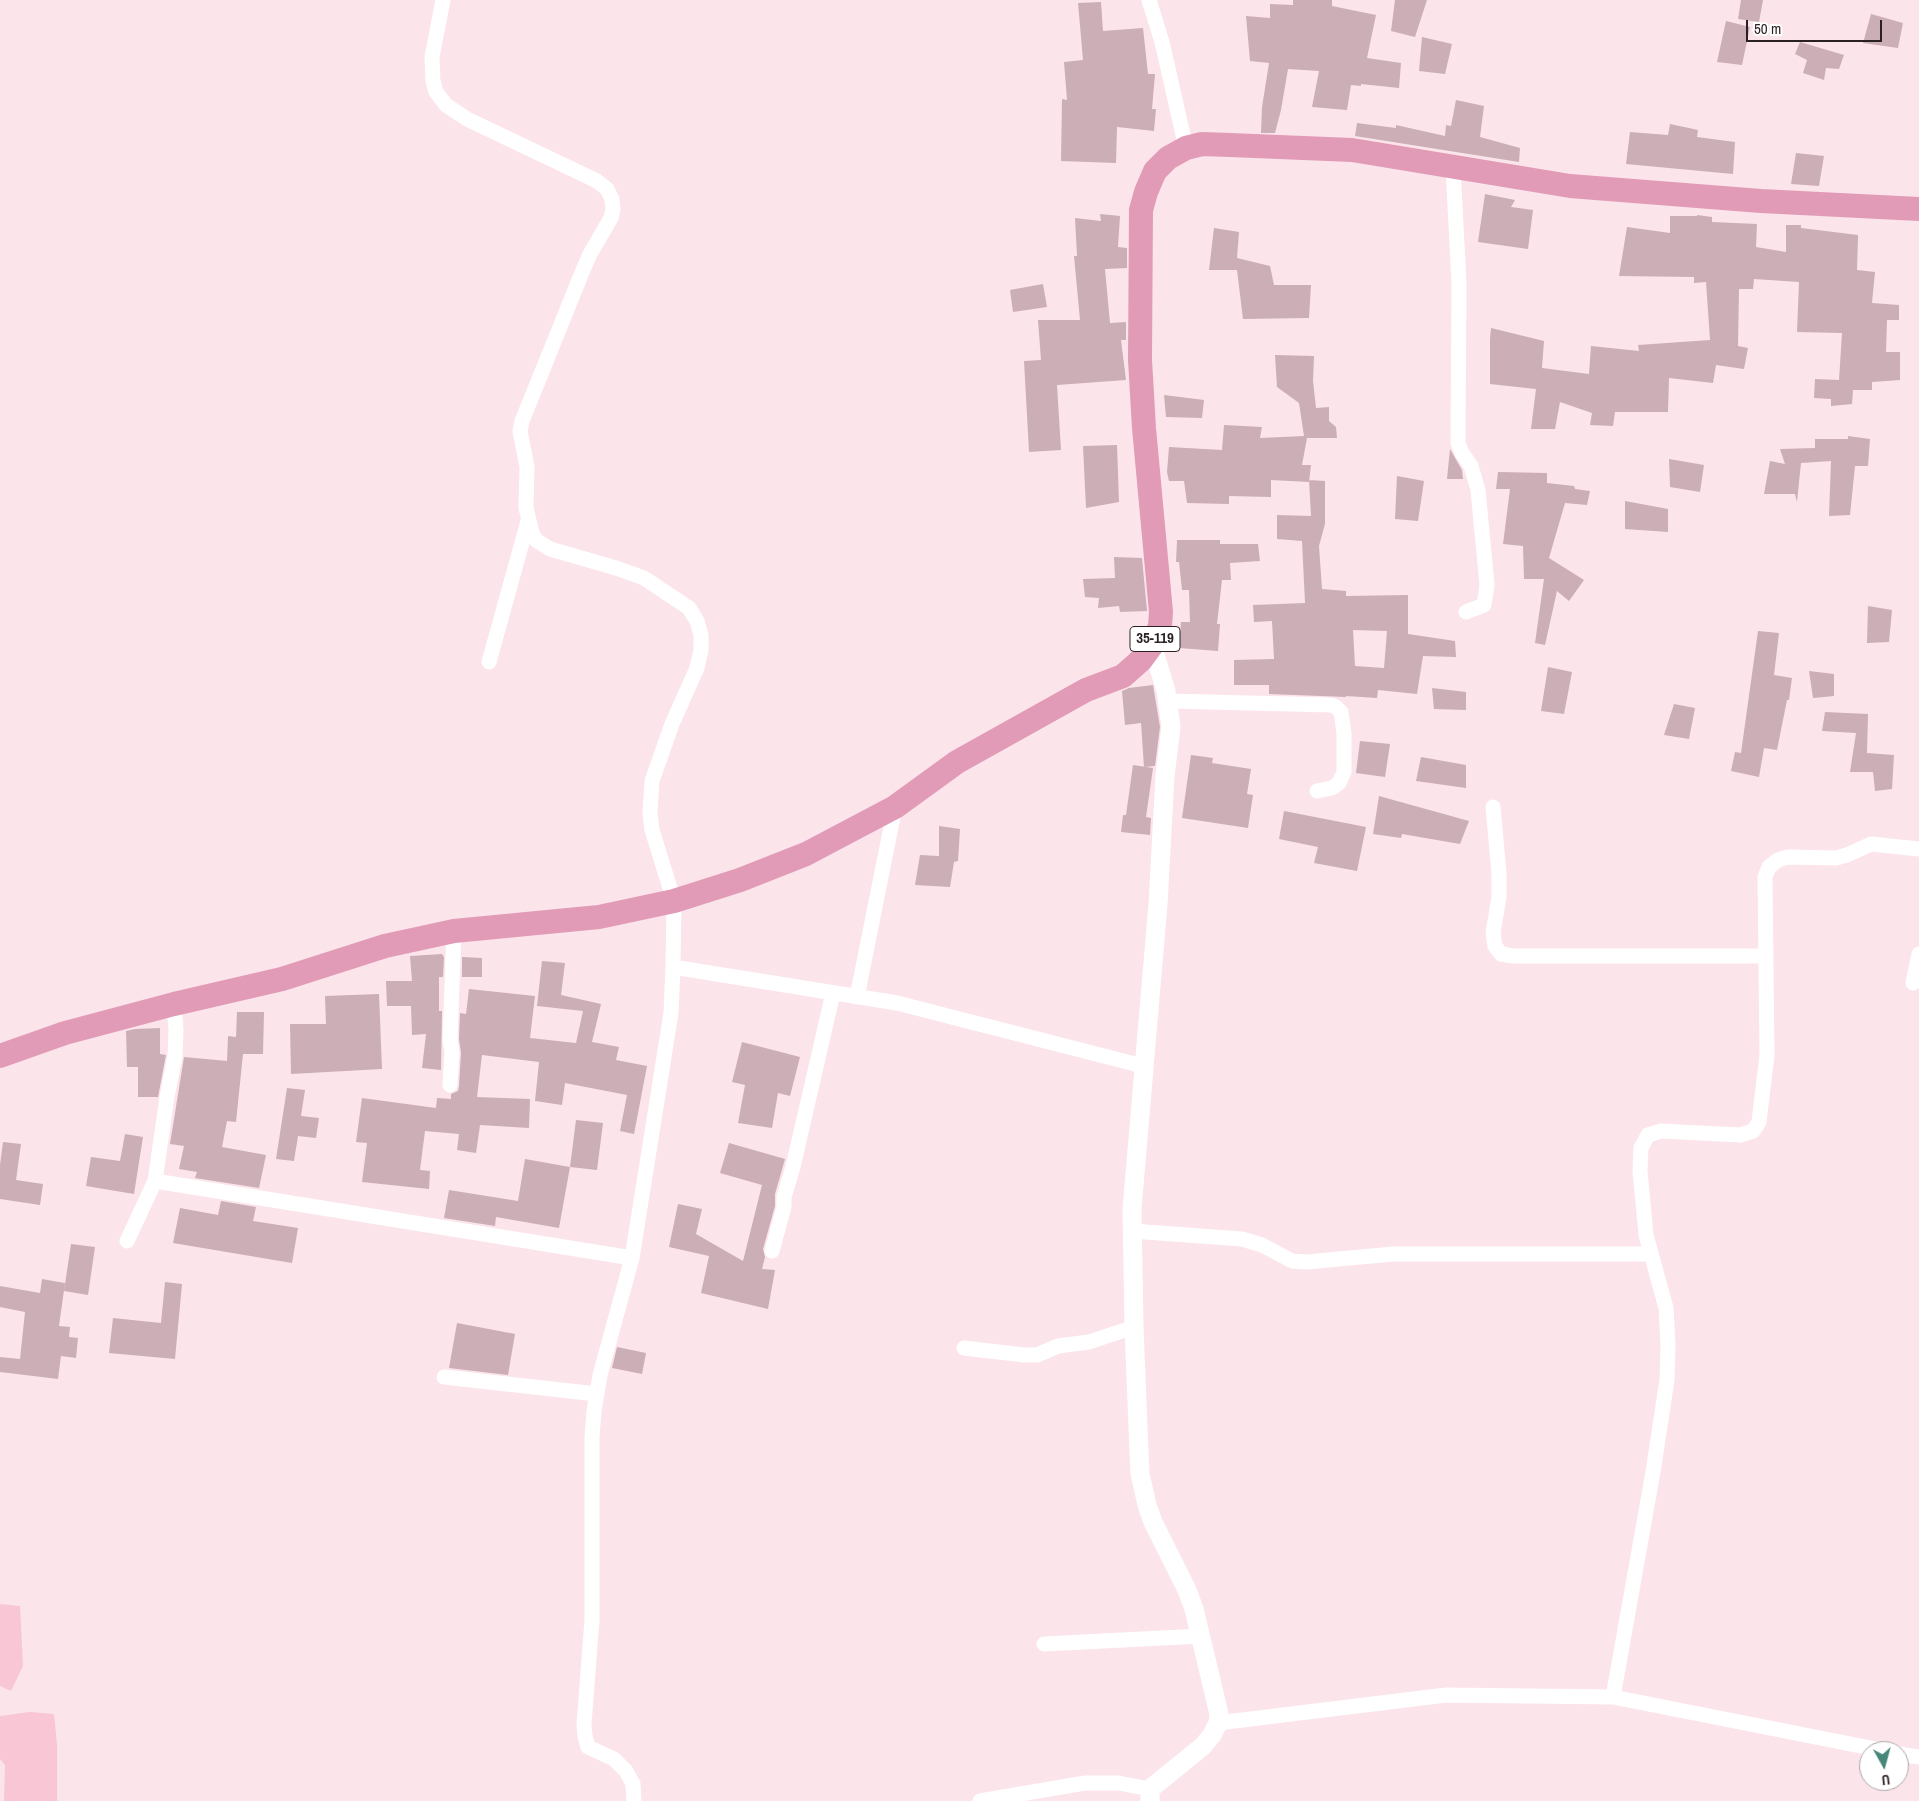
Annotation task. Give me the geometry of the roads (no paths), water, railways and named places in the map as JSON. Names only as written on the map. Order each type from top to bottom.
[{"type":"main road","name":"35-119","points":[[0,1056],[65,1033],[282,978],[385,946],[454,931],[599,917],[674,901],[740,880],[806,854],[895,807],[958,762],[1086,690],[1123,676],[1152,645],[1160,626],[1161,612],[1144,428],[1140,360],[1142,210],[1146,192],[1155,171],[1168,158],[1186,148],[1202,144],[1221,144],[1352,150],[1570,186],[1761,201],[1919,209]]},
{"type":"street","points":[[443,0],[432,57],[433,81],[436,92],[446,105],[468,119],[597,181],[607,189],[612,199],[613,210],[611,218],[587,262],[522,421],[520,431],[526,456],[526,508],[532,533],[536,540],[550,549],[644,578],[689,608],[697,621],[701,635],[701,650],[697,668],[665,741],[652,781],[650,798],[652,830],[674,901],[671,1013],[632,1258],[600,1376],[592,1438],[592,1610],[585,1736],[588,1747],[614,1759],[626,1771],[633,1784],[634,1801]]},
{"type":"street","points":[[1149,0],[1162,42],[1186,148]]},
{"type":"street","points":[[1453,168],[1459,283],[1458,442],[1462,453],[1471,466],[1478,490],[1487,585],[1484,605],[1466,612]]},
{"type":"street","points":[[489,662],[528,521]]},
{"type":"street","points":[[980,1801],[1085,1783],[1118,1783],[1150,1795],[1202,1746],[1212,1735],[1218,1723],[1215,1697],[1201,1636],[1187,1590],[1153,1522],[1143,1493],[1139,1452],[1132,1209],[1158,904],[1165,776],[1171,726],[1168,701],[1152,645]]},
{"type":"street","points":[[1168,701],[1331,705],[1336,707],[1341,712],[1344,733],[1344,772],[1339,783],[1332,788],[1317,791]]},
{"type":"street","points":[[857,997],[895,807]]},
{"type":"street","points":[[1494,807],[1499,898],[1494,933],[1495,946],[1501,954],[1523,956],[1765,956]]},
{"type":"street","points":[[1613,1698],[1667,1380],[1666,1308],[1646,1235],[1640,1171],[1641,1148],[1648,1136],[1661,1131],[1740,1135],[1753,1131],[1759,1122],[1767,1055],[1765,877],[1769,867],[1778,860],[1788,857],[1836,858],[1871,844],[1919,849]]},
{"type":"street","points":[[450,1085],[454,931]]},
{"type":"street","points":[[1913,983],[1919,954]]},
{"type":"street","points":[[673,967],[897,1003],[1144,1066]]},
{"type":"street","points":[[772,1251],[784,1207],[784,1197],[793,1167],[833,993]]},
{"type":"street","points":[[127,1240],[155,1181],[174,1056],[176,1030],[174,1004]]},
{"type":"street","points":[[155,1181],[632,1258]]},
{"type":"street","points":[[1132,1232],[1242,1239],[1262,1245],[1292,1262],[1393,1254],[1651,1254]]},
{"type":"street","points":[[964,1348],[1024,1356],[1037,1355],[1058,1346],[1089,1342],[1134,1327]]},
{"type":"street","points":[[444,1377],[597,1394]]},
{"type":"street","points":[[1044,1644],[1201,1636]]},
{"type":"street","points":[[1218,1723],[1446,1695],[1613,1698],[1859,1746]]}]
